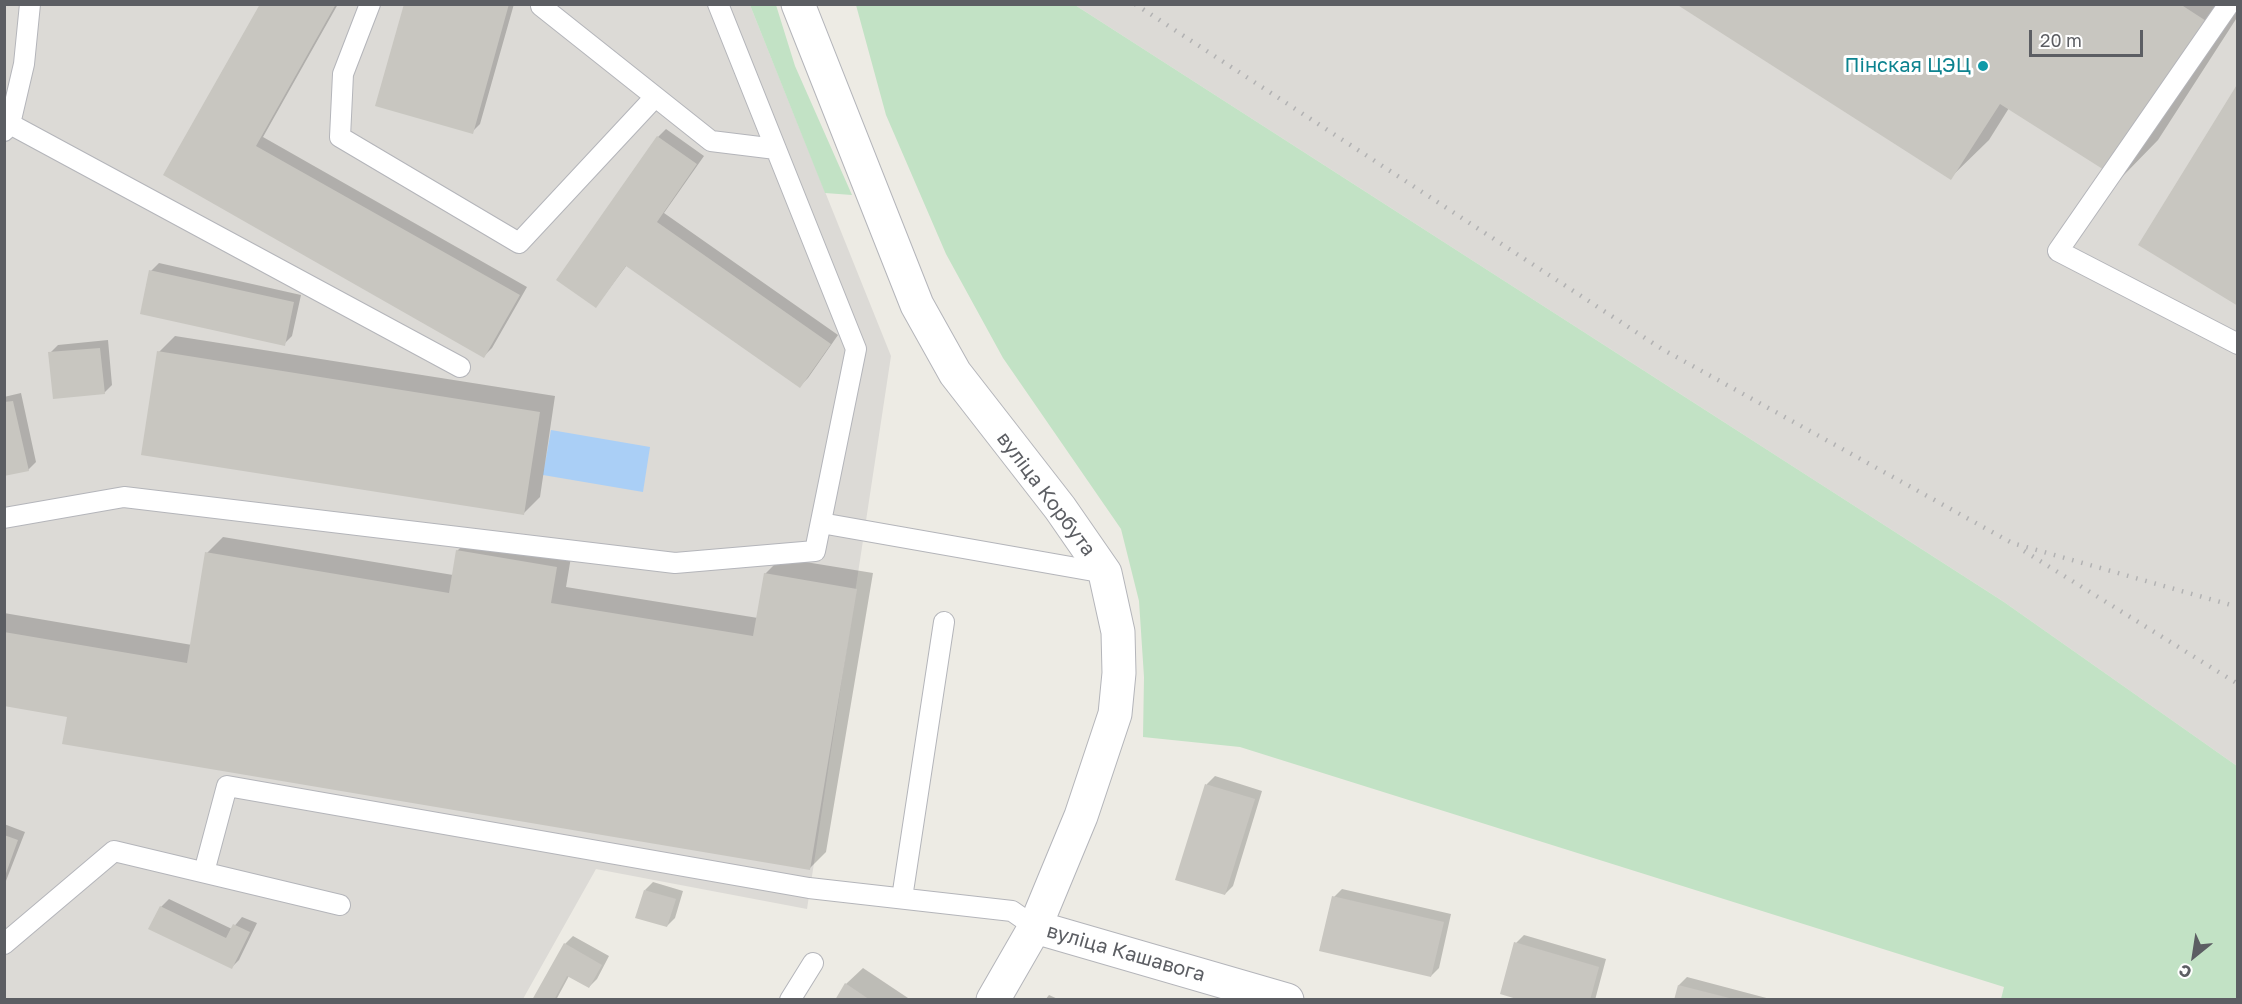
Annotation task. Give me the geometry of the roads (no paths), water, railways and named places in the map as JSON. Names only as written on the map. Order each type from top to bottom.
[{"type":"street","name":"вуліца Корбута","points":[[798,4],[917,305],[955,373],[1060,508],[1104,573],[1118,632],[1119,673],[1114,714],[1080,816],[1035,927],[993,999]]},
{"type":"street","name":"вуліца Кашавога","points":[[1035,927],[1287,999]]},
{"type":"lane","points":[[30,4],[24,64],[7,127],[460,367]]},
{"type":"lane","points":[[370,4],[343,74],[340,137],[519,243],[655,97]]},
{"type":"lane","points":[[4,518],[124,497],[675,563],[815,551],[856,349],[718,4]]},
{"type":"lane","points":[[2229,4],[2058,251],[2238,344]]},
{"type":"lane","points":[[541,6],[711,141],[776,149]]},
{"type":"lane","points":[[821,523],[1104,573]]},
{"type":"lane","points":[[902,898],[944,622]]},
{"type":"lane","points":[[204,872],[227,786],[809,888],[1012,911],[1035,927]]},
{"type":"lane","points":[[4,944],[114,851],[340,905]]},
{"type":"lane","points":[[790,999],[813,963]]},
{"type":"water","points":[[551,430],[650,447],[643,492],[543,475]]},
{"type":"railway","points":[[1135,4],[1662,349],[2012,543],[2238,607]]},
{"type":"railway","points":[[2024,551],[2238,684]]},
{"type":"place","name":"Пінская ЦЭЦ","points":[[1983,66]]}]
